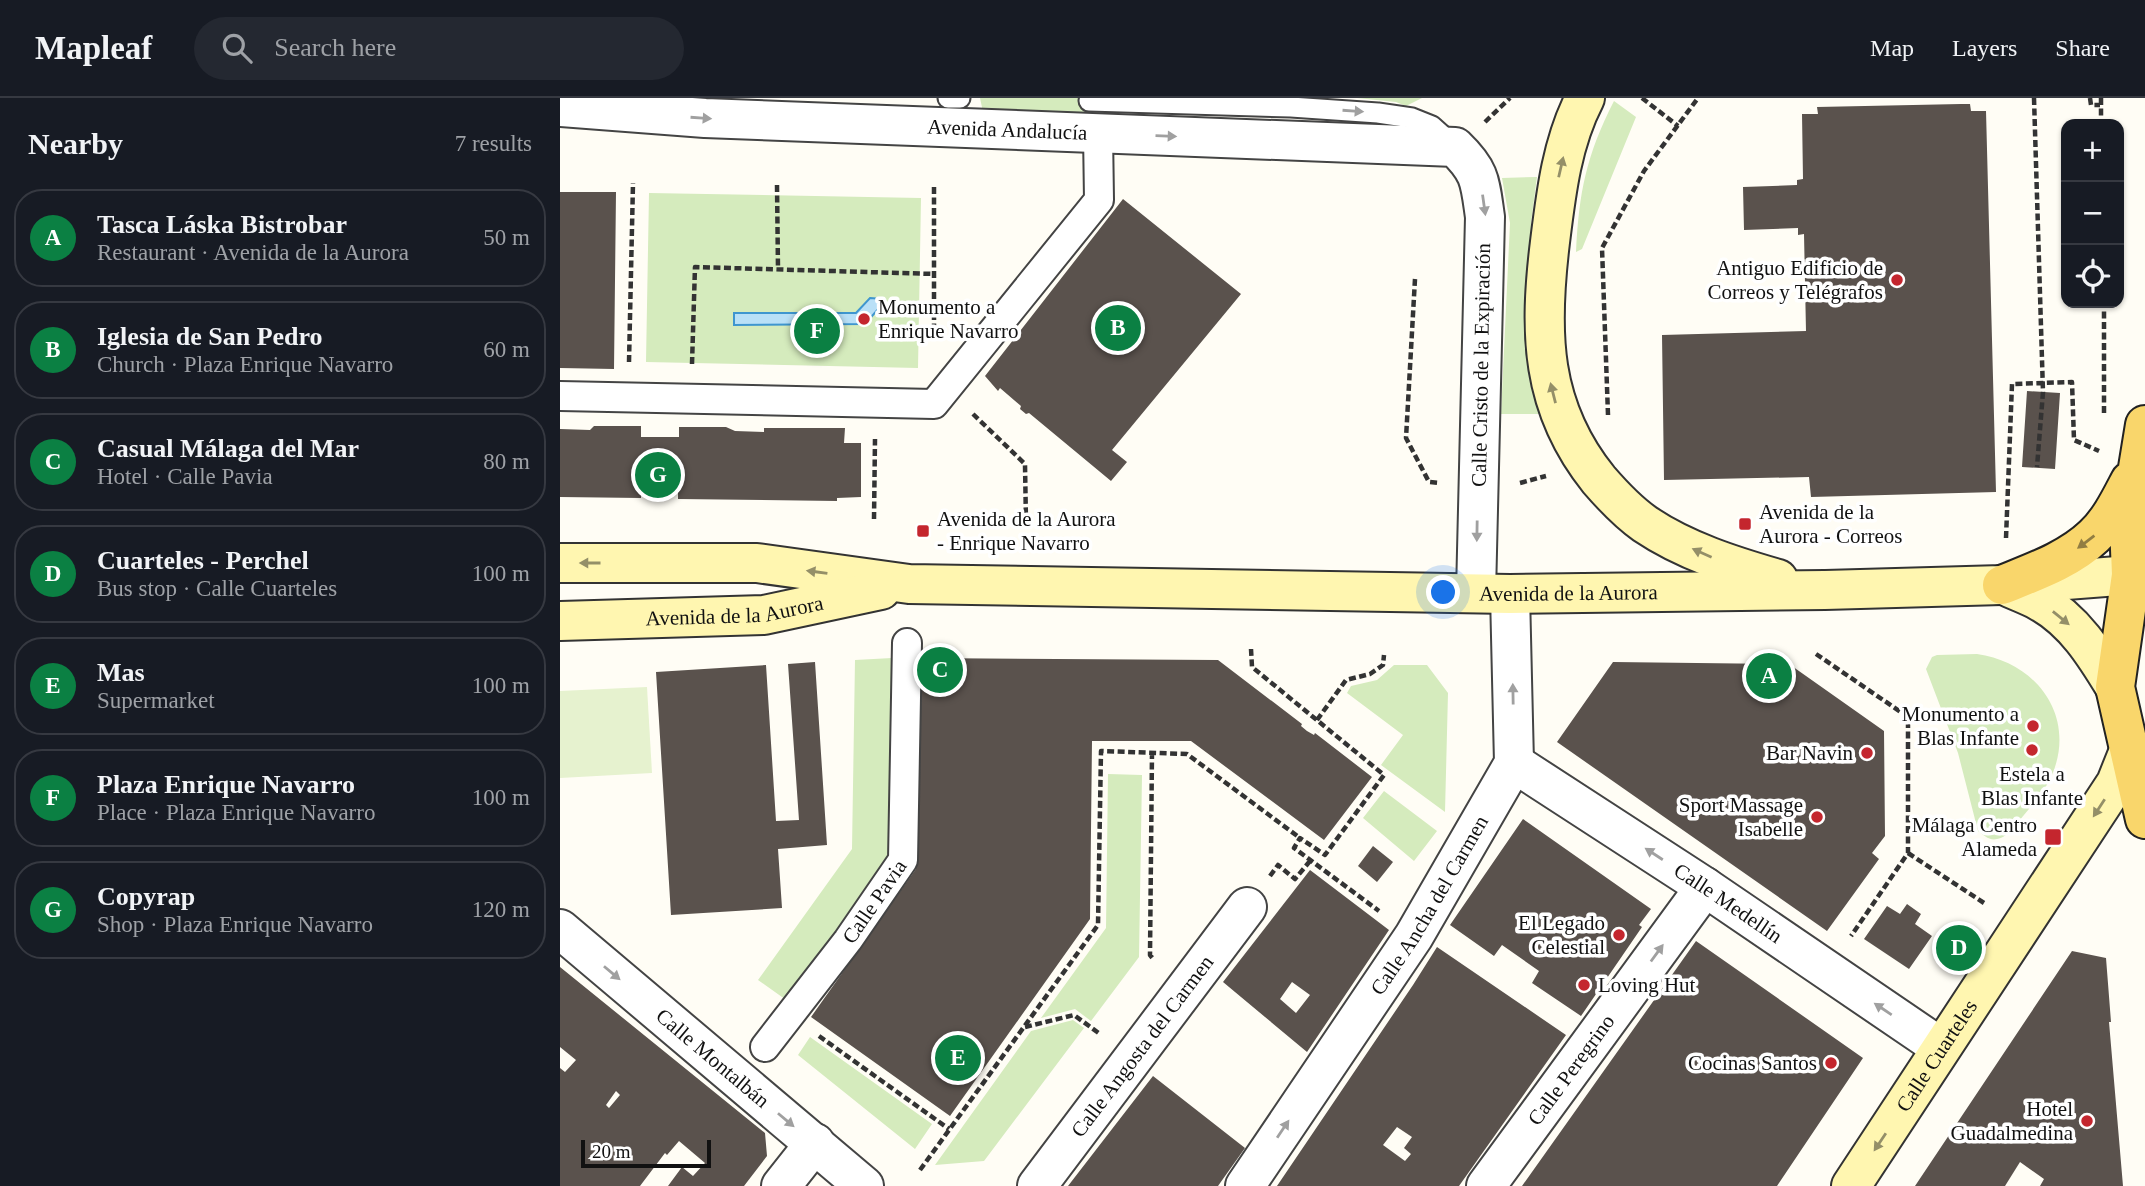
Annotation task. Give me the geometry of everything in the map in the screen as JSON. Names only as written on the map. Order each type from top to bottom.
[{"type":"main road","points":[[1585,98],[1575,116],[1560,169],[1547,267],[1547,359],[1551,391],[1565,429],[1585,462],[1610,493],[1644,524],[1710,557],[1814,589]]},
{"type":"main road","points":[[2115,687],[2138,574],[2129,523],[2145,425]]},
{"type":"main road","points":[[2002,585],[2051,565],[2094,536],[2111,516],[2138,467]]},
{"type":"main road","name":"Avenida de la Aurora","points":[[560,563],[757,563],[908,584],[1493,593],[2002,585],[2138,574]]},
{"type":"main road","name":"Avenida de la Aurora","points":[[560,621],[764,615],[908,584]]},
{"type":"main road","points":[[2002,585],[2041,602],[2067,621],[2091,649],[2115,687],[2145,819]]},
{"type":"main road","name":"Calle Cuarteles","points":[[1851,1186],[2116,783],[2130,748]]},
{"type":"street","name":"Avenida Andalucía","points":[[560,107],[656,106],[705,118],[1094,117],[1455,146]]},
{"type":"street","points":[[560,397],[934,404],[1099,200],[1094,117]]},
{"type":"street","name":"Calle Cristo de la Expiración","points":[[1455,146],[1471,163],[1480,180],[1485,217],[1493,593]]},
{"type":"street","points":[[1493,593],[1514,763]]},
{"type":"street","name":"Calle Pavia","points":[[765,1047],[848,940],[903,860],[907,643]]},
{"type":"street","name":"Calle Medellín","points":[[1514,763],[1705,887],[1940,1047]]},
{"type":"street","name":"Calle Ancha del Carmen","points":[[1245,1186],[1414,936],[1514,763]]},
{"type":"street","name":"Calle Peregrino","points":[[1486,1186],[1705,887]]},
{"type":"street","name":"Calle Angosta del Carmen","points":[[1037,1186],[1247,907]]},
{"type":"street","name":"Calle Montalbán","points":[[560,929],[864,1186]]},
{"type":"street","points":[[781,1186],[815,1143]]},
{"type":"lane","points":[[948,98],[960,98]]},
{"type":"lane","points":[[2138,574],[2145,624]]},
{"type":"path","points":[[1642,98],[1678,126]]},
{"type":"path","points":[[1609,425],[1602,247],[1644,171],[1698,98]]},
{"type":"path","points":[[2034,98],[2043,383],[2037,467]]},
{"type":"path","points":[[2091,98],[2091,105],[2101,105]]},
{"type":"path","points":[[2101,98],[2101,119]]},
{"type":"path","points":[[628,398],[633,183]]},
{"type":"path","points":[[777,185],[778,269]]},
{"type":"path","points":[[934,187],[934,404],[963,405],[1025,464],[1026,523]]},
{"type":"path","points":[[691,399],[695,267],[934,274]]},
{"type":"path","points":[[1415,279],[1406,438],[1429,482],[1442,483]]},
{"type":"path","points":[[2104,308],[2104,425]]},
{"type":"path","points":[[2006,539],[2012,384],[2072,382],[2074,440]]},
{"type":"path","points":[[874,519],[876,403]]},
{"type":"path","points":[[2103,439],[2103,453]]},
{"type":"path","points":[[1517,483],[1554,474]]},
{"type":"path","points":[[920,1170],[1098,925],[1101,751],[1187,754],[1325,855],[1384,775],[1252,667],[1251,649]]},
{"type":"path","points":[[1816,654],[1908,717],[1908,853],[1827,971]]},
{"type":"path","points":[[1317,720],[1346,680],[1370,674],[1383,665],[1384,655]]},
{"type":"path","points":[[1152,752],[1150,955],[1184,990]]},
{"type":"path","points":[[1300,838],[1294,848],[1414,936]]},
{"type":"path","points":[[1908,853],[1984,903]]},
{"type":"path","points":[[790,1015],[950,1129]]},
{"type":"path","points":[[1024,1027],[1074,1015],[1133,1058]]},
{"type":"green space","points":[[980,98],[1091,98],[1083,115],[983,112]]},
{"type":"green space","points":[[1357,98],[1422,98],[1406,106],[1396,102]]},
{"type":"green space","points":[[1614,101],[1636,117],[1582,249],[1576,252],[1579,211],[1590,157]]},
{"type":"green space","points":[[1537,177],[1531,223],[1530,344],[1541,414],[1501,414],[1510,223],[1502,178]]},
{"type":"green space","points":[[649,193],[921,198],[918,368],[646,362]]},
{"type":"green space","points":[[1977,654],[1998,659],[2033,680],[2046,695],[2055,713],[2059,732],[2058,753],[2052,775],[2046,785],[2012,829],[2005,836],[1994,839],[1978,831],[1958,753],[1926,669],[1932,657],[1937,655]]},
{"type":"green space","points":[[892,658],[888,861],[789,1002],[758,980],[852,849],[855,660]]},
{"type":"green space","points":[[1394,665],[1427,665],[1448,693],[1445,812],[1381,765],[1403,735],[1347,693],[1351,686],[1377,680]]},
{"type":"green space","points":[[647,687],[652,773],[560,778],[560,691]]},
{"type":"green space","points":[[1108,774],[1142,775],[1139,957],[1091,1021],[1075,1009],[1041,1018],[1106,928]]},
{"type":"green space","points":[[1384,791],[1437,831],[1414,861],[1363,818]]},
{"type":"green space","points":[[1073,1020],[1084,1028],[984,1161],[935,1165],[1031,1031]]},
{"type":"green space","points":[[810,1037],[932,1124],[915,1149],[798,1055]]},
{"type":"water","points":[[870,298],[882,299],[880,307],[865,324],[734,325],[734,313],[856,313]]},
{"type":"building","name":"Antiguo Edificio de Correos y Telégrafos","points":[[1970,104],[1971,111],[1986,111],[1996,492],[1811,497],[1809,477],[1664,480],[1662,335],[1806,331],[1804,234],[1798,235],[1798,228],[1744,230],[1743,187],[1797,185],[1797,180],[1803,179],[1802,114],[1818,114],[1817,107]]},
{"type":"building","points":[[560,192],[616,192],[614,369],[560,368]]},
{"type":"building","points":[[1123,199],[1241,294],[1112,450],[1127,462],[1111,481],[1029,413],[1026,414],[1020,409],[1021,406],[1000,388],[998,391],[985,376]]},
{"type":"building","points":[[2027,391],[2060,393],[2055,469],[2022,467]]},
{"type":"building","points":[[594,426],[641,426],[641,437],[679,437],[679,427],[726,427],[735,431],[764,432],[764,428],[845,428],[844,443],[861,443],[861,497],[837,498],[837,501],[678,499],[678,489],[641,488],[641,498],[560,497],[560,429],[590,430]]},
{"type":"building","points":[[918,658],[1218,660],[1302,724],[1307,731],[1314,735],[1315,733],[1372,777],[1324,840],[1191,741],[1092,741],[1090,919],[950,1116],[811,1017],[916,869]]},
{"type":"building","points":[[815,662],[827,845],[778,849],[782,908],[671,915],[656,672],[766,665],[776,821],[799,820],[788,664]]},
{"type":"building","points":[[1613,662],[1789,664],[1884,731],[1885,836],[1872,853],[1879,859],[1827,931],[1557,742]]},
{"type":"building","points":[[1523,819],[1651,909],[1639,925],[1642,927],[1581,1016],[1532,983],[1539,971],[1502,945],[1494,956],[1450,925]]},
{"type":"building","points":[[1373,846],[1393,862],[1377,882],[1358,866]]},
{"type":"building","points":[[1310,870],[1389,930],[1307,1052],[1223,982]],"holes":[[[1292,982],[1310,995],[1296,1013],[1280,999]]]},
{"type":"building","points":[[1907,904],[1921,914],[1915,924],[1932,936],[1909,969],[1864,939],[1887,906],[1900,914]]},
{"type":"building","points":[[1696,941],[1863,1058],[1777,1186],[1522,1186]]},
{"type":"building","points":[[1437,947],[1566,1035],[1459,1186],[1277,1186]],"holes":[[[1397,1127],[1412,1137],[1404,1148],[1411,1154],[1405,1161],[1383,1145]]]},
{"type":"building","name":"Hotel Guadalmedina","points":[[2072,951],[2106,958],[2123,1186],[2040,1186],[2044,1179],[2020,1162],[2005,1186],[1915,1186]]},
{"type":"building","points":[[560,967],[765,1133],[767,1156],[744,1186],[668,1186],[682,1167],[693,1176],[705,1163],[679,1141],[667,1155],[665,1153],[640,1186],[560,1186],[560,1068],[565,1072],[576,1060],[560,1047]],"holes":[[[616,1091],[620,1095],[609,1108],[606,1105]]]},
{"type":"building","points":[[1153,1076],[1245,1148],[1218,1186],[1068,1186]]},
{"type":"place","name":"Antiguo Edificio de Correos y Telégrafos","points":[[1897,280]]},
{"type":"place","name":"Monumento a Enrique Navarro","points":[[864,319]]},
{"type":"place","name":"Iglesia de San Pedro","points":[[1118,328]]},
{"type":"place","name":"Plaza Enrique Navarro","points":[[817,331]]},
{"type":"place","name":"Copyrap","points":[[658,475]]},
{"type":"place","name":"Avenida de la Aurora - Correos","points":[[1745,524]]},
{"type":"place","name":"Avenida de la Aurora - Enrique Navarro","points":[[923,531]]},
{"type":"place","name":"Casual Málaga del Mar","points":[[940,670]]},
{"type":"place","name":"Tasca Láska Bistrobar","points":[[1769,676]]},
{"type":"place","name":"Monumento a Blas Infante","points":[[2033,726]]},
{"type":"place","name":"Estela a Blas Infante","points":[[2032,750]]},
{"type":"place","name":"Bar Navin","points":[[1867,753]]},
{"type":"place","name":"Sport Massage Isabelle","points":[[1817,817]]},
{"type":"place","name":"Málaga Centro Alameda","points":[[2053,837]]},
{"type":"place","name":"El Legado Celestial","points":[[1619,935]]},
{"type":"place","name":"Cuarteles - Perchel","points":[[1959,948]]},
{"type":"place","name":"Loving Hut","points":[[1584,985]]},
{"type":"place","name":"Mas","points":[[958,1058]]},
{"type":"place","name":"Cocinas Santos","points":[[1831,1063]]},
{"type":"place","name":"Hotel Guadalmedina","points":[[2087,1121]]}]
